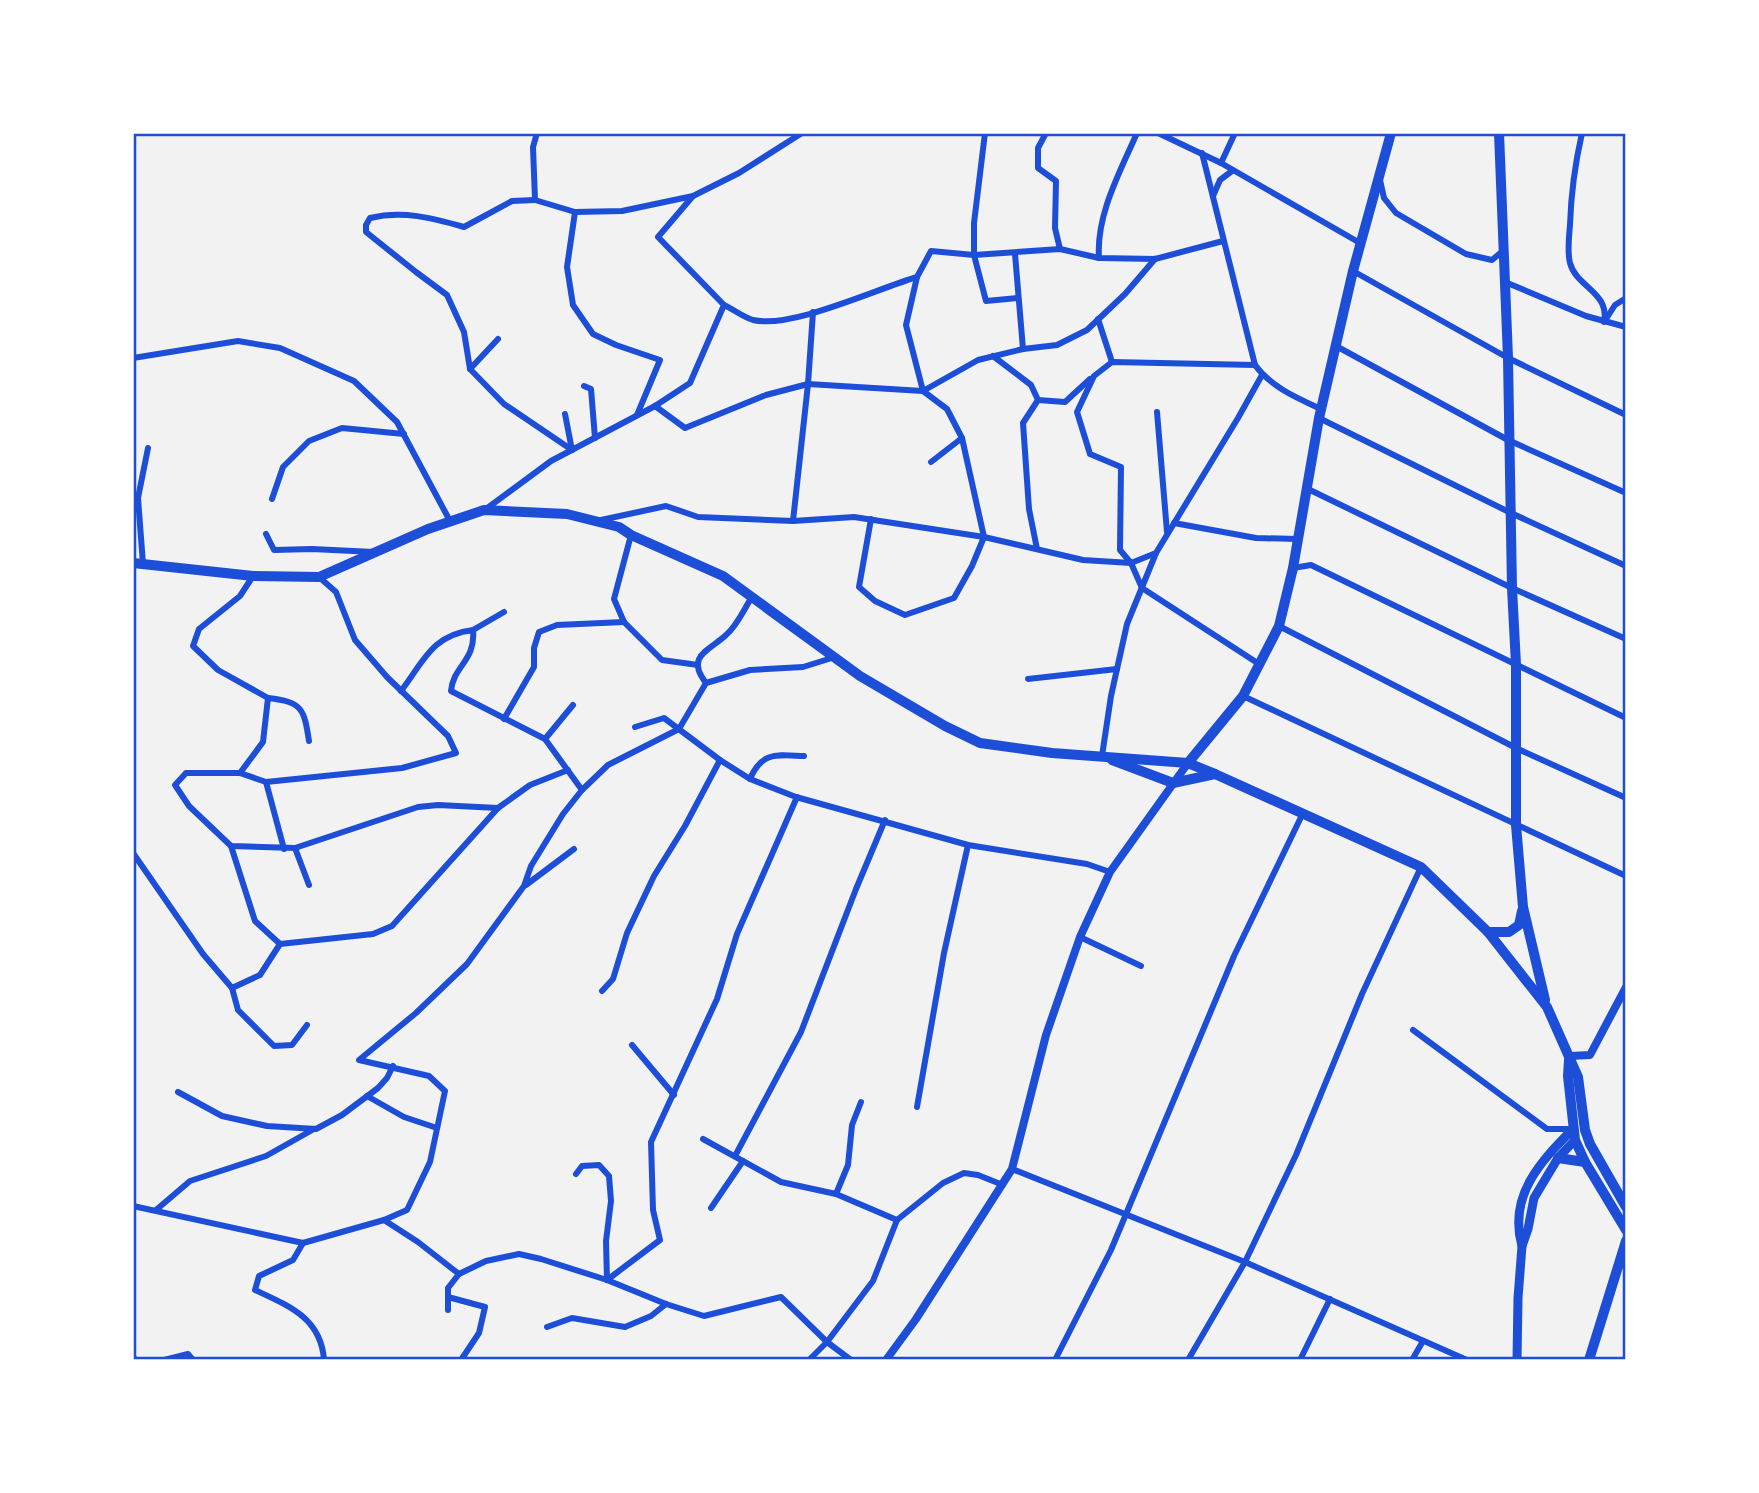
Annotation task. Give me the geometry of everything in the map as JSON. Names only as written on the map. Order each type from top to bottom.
[{"type":"highway","points":[[1589,1360],[1626,1241]]},
{"type":"main road","points":[[1188,763],[1243,696],[1279,626],[1293,568],[1320,413],[1360,243],[1391,133]]},
{"type":"main road","points":[[1499,134],[1516,665],[1516,825],[1523,907],[1547,1007],[1578,1077],[1585,1130],[1598,1160],[1626,1207]]},
{"type":"main road","points":[[138,563],[253,576],[319,577],[450,521],[484,510],[567,514],[619,527],[631,535],[723,576],[860,676],[945,726],[980,743],[1052,753],[1188,763],[1421,867],[1488,932],[1547,1007]]},
{"type":"main road","points":[[1102,756],[1173,783],[1215,774]]},
{"type":"main road","points":[[1488,932],[1509,932],[1519,925],[1523,907]]},
{"type":"main road","points":[[1570,1056],[1568,1076],[1576,1140],[1592,1174],[1626,1230]]},
{"type":"main road","points":[[1522,1246],[1517,1228],[1518,1212],[1529,1182],[1543,1159],[1573,1129]]},
{"type":"main road","points":[[1517,1360],[1522,1246],[1534,1198],[1558,1158],[1585,1130]]},
{"type":"main road","points":[[1558,1158],[1586,1162]]},
{"type":"street","points":[[536,200],[533,147],[537,133]]},
{"type":"street","points":[[572,450],[505,404],[470,369],[464,332],[447,295],[366,232],[370,218],[387,214],[424,215],[464,227],[512,201],[536,200],[575,212],[622,211],[693,196],[739,173],[802,133]]},
{"type":"street","points":[[985,133],[974,223],[974,255],[986,301],[1018,298]]},
{"type":"street","points":[[1046,133],[1038,148],[1038,168],[1056,181],[1055,228],[1060,249]]},
{"type":"street","points":[[1099,258],[1098,237],[1115,182],[1137,133]]},
{"type":"street","points":[[1158,133],[1202,153],[1360,243]]},
{"type":"street","points":[[1220,163],[1235,133]]},
{"type":"street","points":[[1581,133],[1572,178],[1568,250],[1571,267],[1603,303],[1606,312],[1604,322]]},
{"type":"street","points":[[1202,153],[1255,365],[1262,375],[1320,413],[1511,513],[1626,566]]},
{"type":"street","points":[[1212,198],[1220,180],[1232,171]]},
{"type":"street","points":[[1379,175],[1384,198],[1396,213],[1466,254],[1492,261],[1504,250]]},
{"type":"street","points":[[693,196],[658,237],[724,305],[752,320],[777,320],[813,312],[917,278]]},
{"type":"street","points":[[575,212],[567,267],[573,305],[593,334],[660,360],[637,415]]},
{"type":"street","points":[[871,519],[859,587],[875,601],[905,615],[954,598],[984,537],[962,438],[947,409],[923,391],[906,325],[917,278],[931,251],[974,255],[1060,249],[1099,258],[1155,259],[1223,241]]},
{"type":"street","points":[[1015,254],[1023,349]]},
{"type":"street","points":[[655,406],[685,428],[766,395],[808,384],[923,391],[978,360],[1023,349],[1057,345],[1087,330],[1125,294],[1155,259]]},
{"type":"street","points":[[1353,271],[1508,358],[1626,415]]},
{"type":"street","points":[[1505,282],[1586,316],[1626,327]]},
{"type":"street","points":[[1604,322],[1615,305],[1626,298]]},
{"type":"street","points":[[484,510],[551,461],[655,406],[690,383],[724,305]]},
{"type":"street","points":[[793,521],[813,312]]},
{"type":"street","points":[[1098,319],[1112,362]]},
{"type":"street","points":[[470,369],[498,339]]},
{"type":"street","points":[[133,358],[238,341],[280,348],[354,381],[397,422],[450,521]]},
{"type":"street","points":[[1336,346],[1508,440],[1626,493]]},
{"type":"street","points":[[993,356],[1031,385],[1038,400]]},
{"type":"street","points":[[1038,400],[1065,402],[1112,362],[1255,365]]},
{"type":"street","points":[[1102,756],[1127,624],[1156,553],[1262,375]]},
{"type":"street","points":[[1094,376],[1077,412],[1090,454],[1121,467],[1120,550],[1131,563],[1142,587],[1259,664]]},
{"type":"street","points":[[584,386],[591,389],[595,438]]},
{"type":"street","points":[[1037,549],[1029,509],[1023,423],[1038,400]]},
{"type":"street","points":[[1157,412],[1168,534]]},
{"type":"street","points":[[565,414],[572,450]]},
{"type":"street","points":[[272,499],[283,467],[309,441],[342,428],[404,434]]},
{"type":"street","points":[[931,462],[962,438]]},
{"type":"street","points":[[138,563],[138,498],[148,448]]},
{"type":"street","points":[[1308,489],[1512,588],[1626,639]]},
{"type":"street","points":[[596,522],[666,506],[698,517],[793,521],[854,516],[984,537],[1083,560],[1131,563],[1156,553]]},
{"type":"street","points":[[1174,523],[1256,538],[1297,539]]},
{"type":"street","points":[[266,534],[274,550],[376,552]]},
{"type":"street","points":[[631,535],[614,599],[624,622],[662,660],[698,664]]},
{"type":"street","points":[[1293,568],[1311,565],[1626,718]]},
{"type":"street","points":[[253,576],[240,596],[199,629],[193,646],[218,670],[268,698],[287,700],[299,705],[306,718],[309,741]]},
{"type":"street","points":[[319,577],[336,592],[355,640],[401,691],[448,736],[456,753],[402,768],[267,782],[240,774],[187,773],[175,785],[189,806],[231,846],[255,921],[280,944],[373,934],[392,926],[498,808],[530,785],[568,770]]},
{"type":"street","points":[[706,683],[699,674],[698,664],[702,653],[728,634],[752,597]]},
{"type":"street","points":[[401,691],[437,643],[460,632],[474,630],[504,612]]},
{"type":"street","points":[[504,719],[534,667],[534,648],[539,632],[557,625],[624,622]]},
{"type":"street","points":[[1279,626],[1518,749],[1626,798]]},
{"type":"street","points":[[474,630],[474,644],[452,681],[451,691],[545,739],[582,790]]},
{"type":"street","points":[[133,1206],[303,1243],[384,1220],[407,1210],[430,1162],[445,1091],[429,1076],[359,1060],[467,964],[524,886],[531,866],[563,814],[582,790],[608,765],[679,729],[706,683],[750,670],[803,667],[835,657]]},
{"type":"street","points":[[1028,678],[1117,669]]},
{"type":"street","points":[[1243,696],[1626,876]]},
{"type":"street","points":[[240,774],[263,742],[268,698]]},
{"type":"street","points":[[545,739],[573,705]]},
{"type":"street","points":[[635,727],[664,718],[750,779],[797,797],[968,845],[1087,864],[1110,872]]},
{"type":"street","points":[[750,779],[755,766],[766,757],[804,756]]},
{"type":"street","points":[[602,991],[613,979],[626,933],[654,876],[685,826],[720,760]]},
{"type":"street","points":[[886,1360],[916,1319],[1012,1169],[1046,1035],[1080,937],[1110,872],[1188,763]]},
{"type":"street","points":[[267,782],[284,849]]},
{"type":"street","points":[[607,1280],[660,1240],[653,1210],[651,1142],[717,999],[737,934],[797,797]]},
{"type":"street","points":[[231,846],[295,848],[418,807],[438,805],[498,808]]},
{"type":"street","points":[[1055,1360],[1111,1251],[1234,956],[1303,813]]},
{"type":"street","points":[[734,1156],[801,1032],[885,820]]},
{"type":"street","points":[[917,1107],[944,953],[968,845]]},
{"type":"street","points":[[295,848],[309,885]]},
{"type":"street","points":[[524,886],[574,849]]},
{"type":"street","points":[[133,853],[203,954],[232,988],[238,1010],[274,1046],[292,1045],[307,1025]]},
{"type":"street","points":[[1188,1360],[1245,1262],[1296,1155],[1362,994],[1421,867]]},
{"type":"street","points":[[1080,937],[1141,966]]},
{"type":"street","points":[[232,988],[260,975],[280,944]]},
{"type":"street","points":[[1570,1056],[1590,1055],[1626,987]]},
{"type":"street","points":[[1413,1030],[1547,1129],[1573,1129]]},
{"type":"street","points":[[632,1045],[674,1095]]},
{"type":"street","points":[[156,1210],[190,1181],[266,1156],[342,1115],[383,1083],[393,1066]]},
{"type":"street","points":[[178,1092],[222,1116],[267,1126],[316,1129]]},
{"type":"street","points":[[367,1096],[404,1117],[437,1128]]},
{"type":"street","points":[[836,1194],[848,1164],[852,1125],[861,1102]]},
{"type":"street","points":[[703,1139],[781,1182],[836,1194],[897,1220]]},
{"type":"street","points":[[711,1208],[743,1161]]},
{"type":"street","points":[[576,1174],[582,1166],[590,1164],[599,1165],[609,1176],[611,1200],[606,1241],[607,1280]]},
{"type":"street","points":[[1012,1169],[1245,1262],[1467,1360]]},
{"type":"street","points":[[809,1360],[827,1342],[873,1281],[897,1220],[943,1183],[964,1173],[978,1175],[1003,1185]]},
{"type":"street","points":[[384,1220],[459,1274]]},
{"type":"street","points":[[303,1243],[293,1260],[259,1276],[256,1290],[311,1322],[323,1346],[324,1360]]},
{"type":"street","points":[[448,1310],[448,1288],[459,1274],[486,1261],[519,1254],[607,1280],[704,1316],[780,1297],[827,1342],[851,1360]]},
{"type":"street","points":[[448,1297],[485,1307],[479,1333],[461,1360]]},
{"type":"street","points":[[1300,1360],[1330,1299]]},
{"type":"street","points":[[547,1326],[572,1318],[625,1327],[651,1316],[666,1304]]},
{"type":"street","points":[[1412,1360],[1423,1341]]},
{"type":"street","points":[[164,1360],[188,1354],[193,1360]]}]
